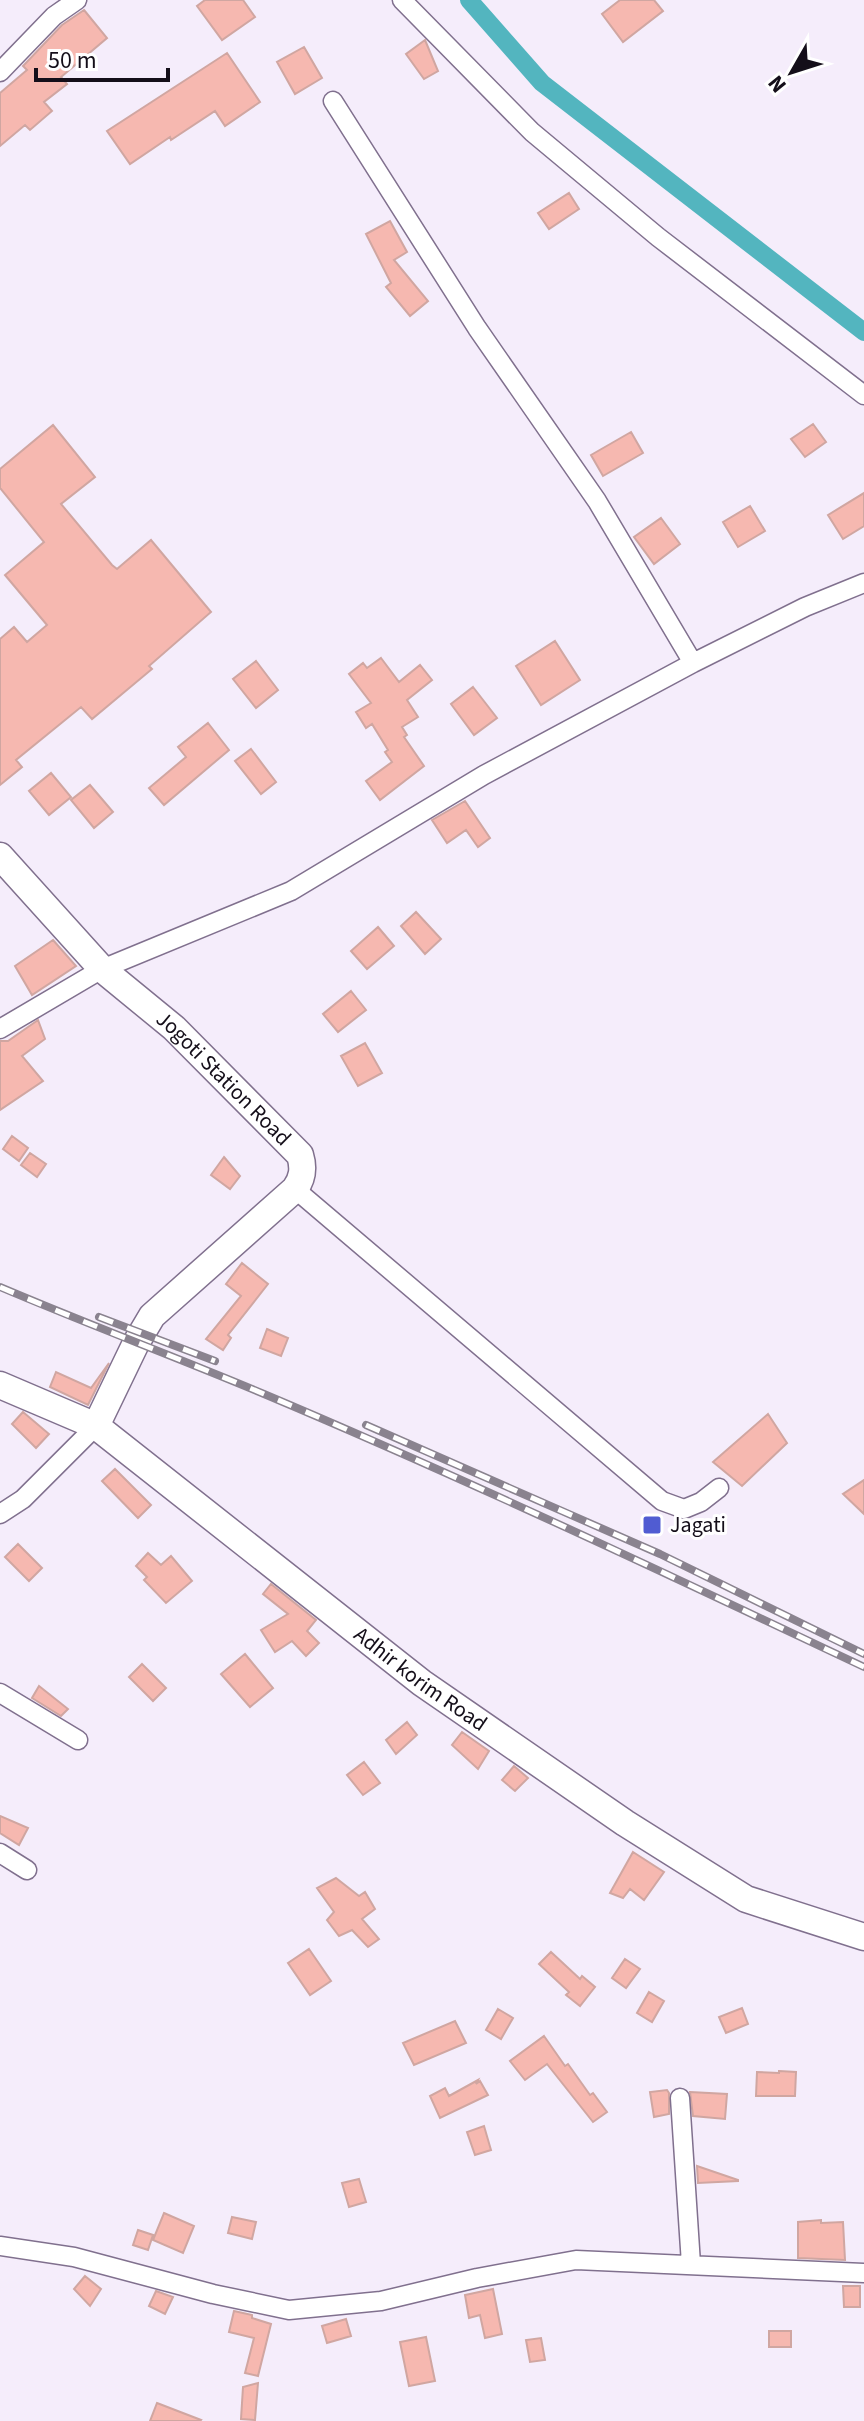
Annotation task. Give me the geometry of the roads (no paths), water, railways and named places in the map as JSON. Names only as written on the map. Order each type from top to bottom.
[{"type":"main road","name":"Jogoti Station Road","points":[[0,856],[102,969],[174,1028],[300,1155],[302,1172],[295,1189]]},
{"type":"main road","points":[[96,1426],[152,1316],[295,1189]]},
{"type":"main road","name":"Adhir korim Road","points":[[0,1385],[96,1426],[422,1683],[625,1823],[746,1899],[864,1937]]},
{"type":"street","points":[[0,72],[54,16],[77,0]]},
{"type":"street","points":[[402,0],[532,132],[658,237],[864,395]]},
{"type":"street","points":[[333,101],[477,328],[597,501],[693,663]]},
{"type":"street","points":[[0,1029],[102,969],[291,891],[484,775],[693,663],[805,607],[864,583]]},
{"type":"street","points":[[295,1189],[662,1501],[684,1509],[701,1502],[719,1488]]},
{"type":"street","points":[[0,1514],[23,1499],[96,1426]]},
{"type":"street","points":[[0,1693],[78,1740]]},
{"type":"street","points":[[0,1853],[27,1870]]},
{"type":"street","points":[[680,2098],[691,2264]]},
{"type":"street","points":[[0,2246],[74,2257],[213,2294],[289,2310],[381,2301],[477,2278],[576,2260],[864,2273]]},
{"type":"waterway","points":[[469,0],[542,83],[864,332]]},
{"type":"railway","points":[[0,1287],[415,1459],[864,1667]]},
{"type":"railway","points":[[99,1317],[215,1361]]},
{"type":"railway","points":[[366,1425],[660,1554],[864,1654]]},
{"type":"place","name":"Jagati","points":[[652,1525]]}]
